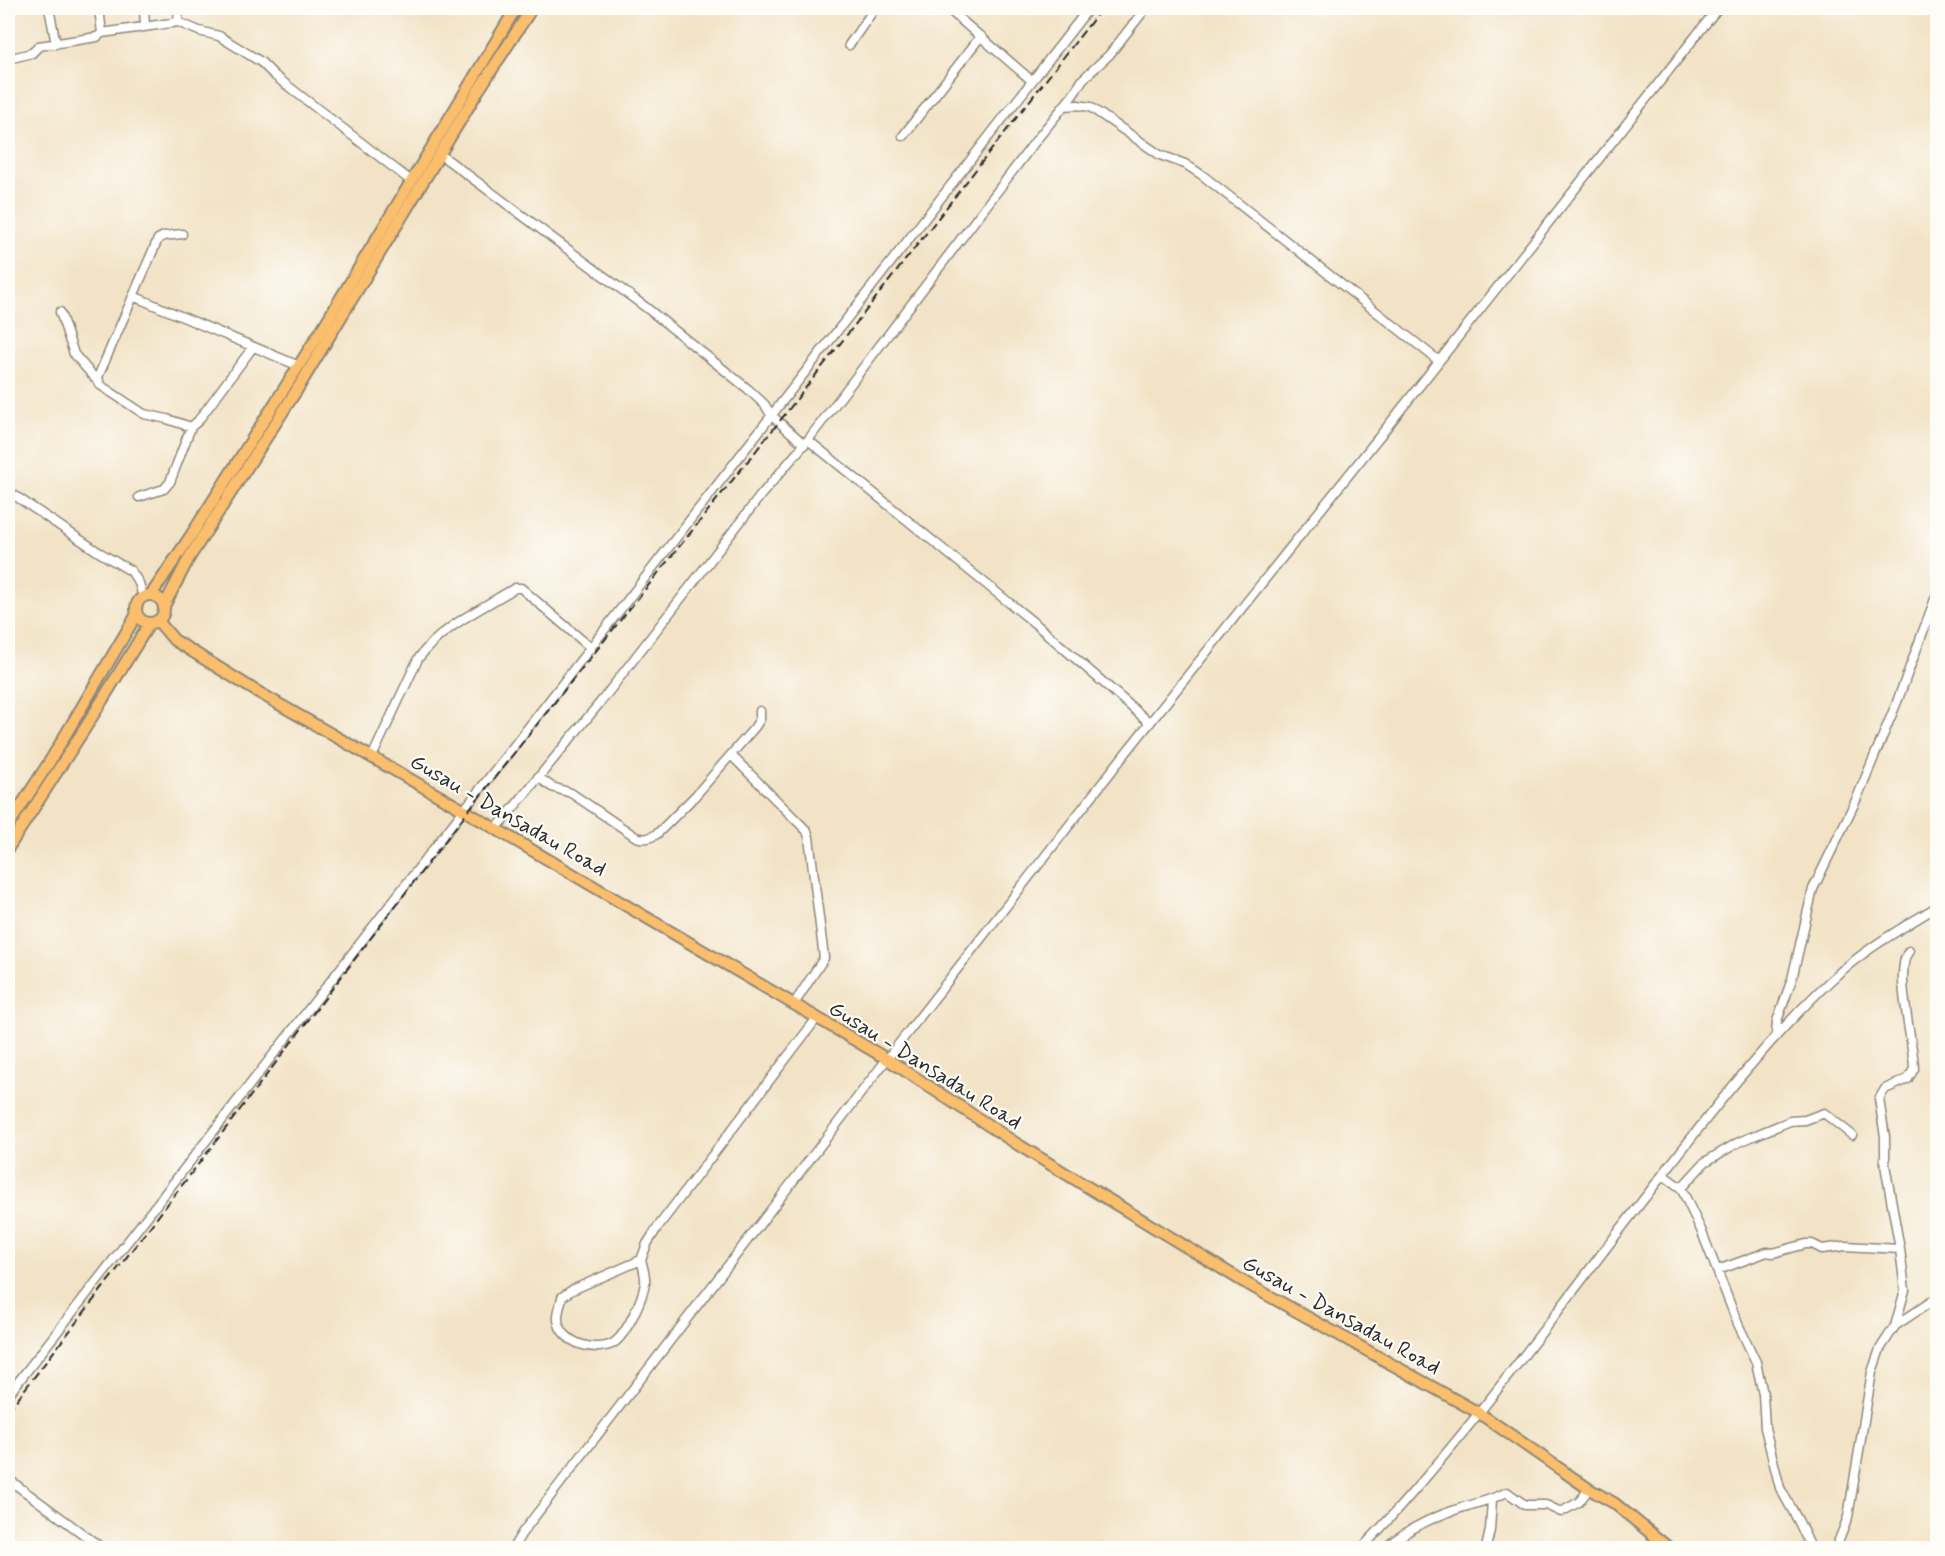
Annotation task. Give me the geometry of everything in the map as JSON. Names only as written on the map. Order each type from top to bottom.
[{"type":"main road","points":[[8,826],[50,761],[137,614],[138,603],[147,596],[299,366],[516,8]]},
{"type":"main road","points":[[8,848],[153,622],[163,614],[164,606],[189,558],[298,388],[478,91],[532,8]]},
{"type":"main road","points":[[147,596],[159,598],[164,606]]},
{"type":"main road","points":[[137,614],[142,621],[153,622]]},
{"type":"main road","name":"Gusau - Dansadau Road","points":[[153,622],[181,645],[251,688],[887,1059],[1017,1144],[1244,1282],[1479,1413],[1589,1489],[1614,1503],[1669,1548]]},
{"type":"street","points":[[49,8],[56,44]]},
{"type":"street","points":[[99,8],[102,33]]},
{"type":"street","points":[[144,8],[145,27]]},
{"type":"street","points":[[178,22],[179,8]]},
{"type":"street","points":[[849,45],[875,8]]},
{"type":"street","points":[[947,8],[1031,80]]},
{"type":"street","points":[[8,1395],[462,809],[591,648],[1089,8]]},
{"type":"street","points":[[496,829],[603,699],[761,495],[806,442],[1083,79],[1109,55],[1146,8]]},
{"type":"street","points":[[513,1548],[522,1533],[887,1059],[1150,723],[1718,8]]},
{"type":"street","points":[[8,58],[32,53],[39,46],[97,37],[102,33],[178,22],[198,31],[219,36],[261,62],[275,76],[411,181]]},
{"type":"street","points":[[903,136],[981,36]]},
{"type":"street","points":[[1064,106],[1090,106],[1160,154],[1185,164],[1202,175],[1439,361]]},
{"type":"street","points":[[441,155],[648,309],[748,389],[765,405],[771,415],[1038,626],[1150,723]]},
{"type":"street","points":[[99,383],[98,377],[158,239],[182,234]]},
{"type":"street","points":[[133,296],[299,366]]},
{"type":"street","points":[[60,312],[74,354],[99,383],[144,414],[191,427]]},
{"type":"street","points":[[139,497],[164,489],[170,482],[191,427],[198,421],[253,347]]},
{"type":"street","points":[[8,491],[131,571],[147,596]]},
{"type":"street","points":[[372,757],[418,659],[427,646],[442,633],[514,588],[520,588],[591,648]]},
{"type":"street","points":[[1776,1038],[1777,1021],[1792,980],[1813,889],[1857,798],[1897,702],[1938,591]]},
{"type":"street","points":[[538,777],[552,787],[571,793],[636,837],[650,838],[657,834],[731,755],[755,727],[760,719],[760,711]]},
{"type":"street","points":[[731,755],[807,831],[809,837],[824,958],[794,1004]]},
{"type":"street","points":[[1362,1548],[1427,1476],[1479,1413],[1705,1119],[1776,1038],[1830,980],[1864,952],[1895,930],[1938,906]]},
{"type":"street","points":[[1836,1548],[1848,1516],[1872,1372],[1880,1349],[1895,1326],[1905,1290],[1887,1174],[1885,1137],[1879,1099],[1885,1089],[1908,1079],[1914,1069],[1904,984],[1904,958],[1909,951]]},
{"type":"street","points":[[641,1260],[572,1290],[562,1297],[558,1320],[562,1333],[575,1342],[587,1346],[605,1346],[619,1339],[639,1303],[646,1281],[641,1260],[647,1244],[816,1018]]},
{"type":"street","points":[[1682,1188],[1691,1180],[1698,1168],[1716,1154],[1755,1134],[1790,1121],[1805,1120],[1824,1113],[1852,1135]]},
{"type":"street","points":[[1663,1174],[1682,1188],[1718,1270],[1742,1334],[1756,1362],[1763,1394],[1765,1428],[1780,1488],[1811,1548]]},
{"type":"street","points":[[1718,1270],[1767,1252],[1773,1253],[1806,1244],[1822,1249],[1845,1246],[1900,1249]]},
{"type":"street","points":[[1895,1326],[1938,1297]]},
{"type":"street","points":[[8,1479],[102,1548]]},
{"type":"street","points":[[1385,1548],[1407,1532],[1445,1514],[1492,1500],[1507,1492],[1525,1505],[1546,1505],[1560,1512],[1579,1503],[1589,1489]]},
{"type":"street","points":[[1486,1548],[1492,1500]]},
{"type":"railway","points":[[8,1411],[467,812],[779,422],[1102,8]]}]
